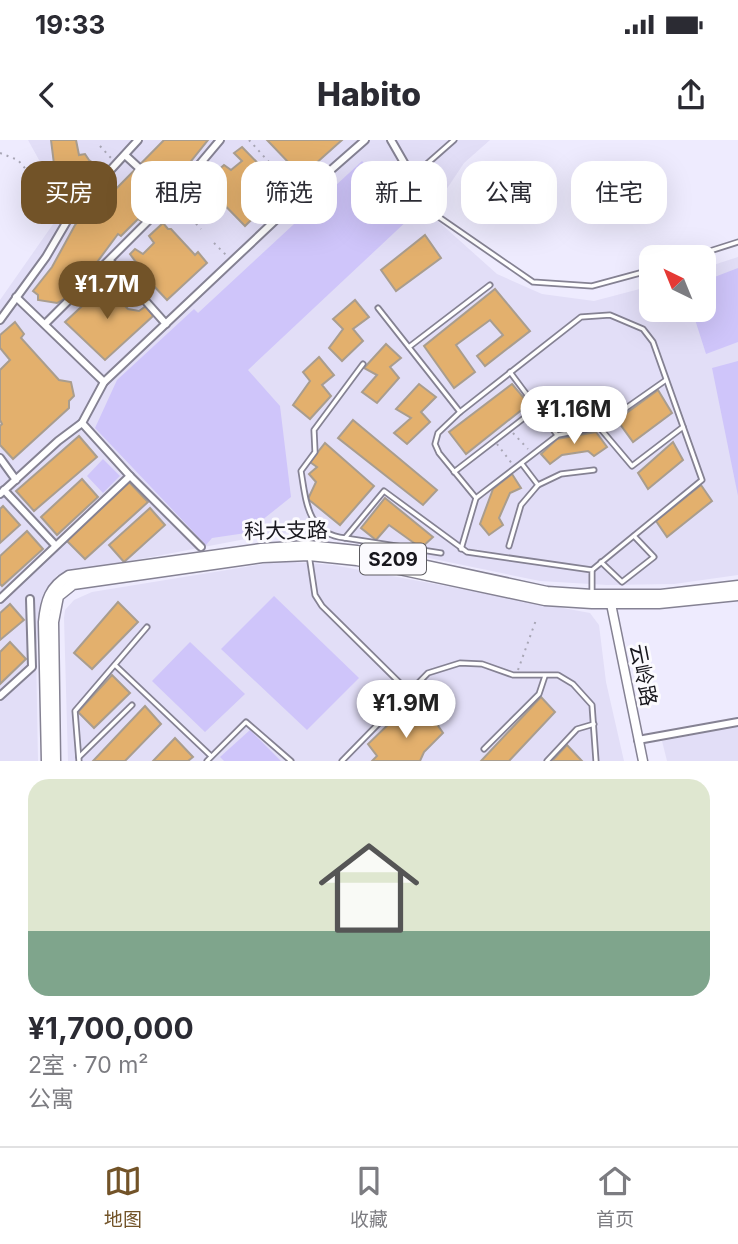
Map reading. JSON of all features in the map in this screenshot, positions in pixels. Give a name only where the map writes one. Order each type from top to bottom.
[{"type":"main road","name":"科大支路","points":[[47,761],[44,622],[46,604],[61,580],[69,576],[261,549],[308,551],[545,600],[610,599],[738,586]]},
{"type":"main road","name":"科大支路","points":[[55,761],[53,622],[58,596],[66,587],[111,577],[308,551]]},
{"type":"main road","name":"科大支路","points":[[610,599],[659,603],[738,595]]},
{"type":"street","points":[[117,163],[138,140]]},
{"type":"street","points":[[201,161],[220,140]]},
{"type":"street","points":[[337,165],[365,140]]},
{"type":"street","points":[[391,140],[403,161]]},
{"type":"street","points":[[125,155],[132,161]]},
{"type":"street","points":[[0,320],[67,224]]},
{"type":"street","points":[[45,324],[110,261],[143,224]]},
{"type":"street","points":[[55,545],[2,492],[82,423],[104,382],[271,224]]},
{"type":"street","points":[[110,261],[166,324]]},
{"type":"street","points":[[16,297],[104,382]]},
{"type":"street","points":[[82,423],[201,547]]},
{"type":"street","points":[[0,458],[16,480]]},
{"type":"street","points":[[0,599],[130,476]]},
{"type":"street","points":[[0,696],[32,667],[30,599]]},
{"type":"street","name":"云岭路","points":[[610,599],[643,761]]},
{"type":"street","points":[[638,740],[738,722]]},
{"type":"lane","points":[[430,161],[454,140]]},
{"type":"lane","points":[[447,223],[533,282],[593,286],[639,273]]},
{"type":"lane","points":[[716,249],[738,242]]},
{"type":"lane","points":[[409,347],[490,285]]},
{"type":"lane","points":[[378,308],[460,412]]},
{"type":"lane","points":[[345,538],[384,491],[467,552],[592,569],[702,480],[653,342],[643,329],[610,315],[581,317],[460,412],[438,433],[435,444],[439,453],[476,498]]},
{"type":"lane","points":[[363,364],[314,429],[315,452],[301,471],[310,516],[328,534],[441,553]]},
{"type":"lane","points":[[510,372],[558,435]]},
{"type":"lane","points":[[461,549],[476,498],[558,435],[600,427],[666,380]]},
{"type":"lane","points":[[454,472],[537,408]]},
{"type":"lane","points":[[600,427],[632,466],[683,427]]},
{"type":"lane","points":[[522,464],[538,485]]},
{"type":"lane","points":[[509,546],[521,505],[538,485],[561,474],[594,470]]},
{"type":"lane","points":[[601,562],[622,582],[654,557],[634,536]]},
{"type":"lane","points":[[308,551],[315,594],[322,606],[410,692]]},
{"type":"lane","points":[[592,569],[592,599]]},
{"type":"lane","points":[[79,759],[75,711],[147,627]]},
{"type":"lane","points":[[342,761],[428,673],[460,663],[482,664],[516,675],[558,675],[573,684],[592,705],[596,761]]},
{"type":"lane","points":[[115,665],[209,760],[246,722],[290,761]]},
{"type":"lane","points":[[484,749],[539,694],[545,676]]},
{"type":"lane","points":[[79,759],[132,705]]},
{"type":"lane","points":[[547,761],[577,729],[594,724]]},
{"type":"path","points":[[249,140],[268,161]]},
{"type":"path","points":[[100,146],[115,161]]},
{"type":"path","points":[[0,153],[21,162]]},
{"type":"path","points":[[196,224],[201,229]]},
{"type":"path","points":[[215,243],[232,261]]},
{"type":"path","points":[[509,429],[533,455]]},
{"type":"path","points":[[495,440],[516,469]]},
{"type":"path","points":[[516,675],[536,620]]},
{"type":"shaded area","points":[[28,140],[490,140],[466,161],[461,161],[461,168],[447,188],[447,161],[351,161],[351,224],[441,224],[497,274],[542,294],[594,301],[639,289],[639,322],[716,322],[716,264],[738,257],[738,575],[674,584],[607,585],[540,581],[303,532],[267,535],[57,575],[44,594],[36,648],[38,761],[0,761],[0,300],[53,224],[117,224],[117,161],[40,161]]},
{"type":"shaded area","points":[[351,171],[351,224],[404,224],[248,370],[280,406],[291,497],[246,533],[212,538],[206,545],[95,428],[117,380],[194,309],[198,313],[294,224],[337,224],[337,184]]},
{"type":"shaded area","points":[[738,268],[738,342],[706,354],[696,322],[716,322],[716,276]]},
{"type":"shaded area","points":[[738,361],[738,496],[712,368]]},
{"type":"shaded area","points":[[103,459],[120,476],[103,493],[87,476]]},
{"type":"shaded area","points":[[282,561],[333,565],[590,613],[599,625],[606,682],[624,761],[68,761],[64,618],[65,610],[74,600],[92,592]]},
{"type":"shaded area","points":[[274,596],[359,678],[307,730],[221,649]]},
{"type":"shaded area","points":[[190,642],[245,694],[205,732],[152,681]]},
{"type":"shaded area","points":[[738,726],[738,761],[667,761],[662,741]]},
{"type":"shaded area","points":[[250,730],[281,761],[224,761],[220,757]]},
{"type":"building","points":[[51,140],[76,140],[79,155],[85,154],[90,161],[54,161]]},
{"type":"building","points":[[164,140],[208,140],[191,161],[143,161]]},
{"type":"building","points":[[267,140],[342,140],[319,161],[287,161]]},
{"type":"building","points":[[242,147],[256,161],[242,161],[234,153]]},
{"type":"building","points":[[241,162],[241,222],[227,208],[227,167],[231,170]]},
{"type":"building","points":[[131,174],[133,224],[121,236],[118,234],[80,285],[73,281],[67,293],[69,296],[57,303],[38,300],[38,295],[33,291],[52,267],[76,224],[117,224],[117,188]]},
{"type":"building","points":[[164,224],[195,255],[198,252],[207,263],[167,300],[130,254],[135,249],[143,254],[154,243],[149,236]]},
{"type":"building","points":[[425,235],[441,258],[396,291],[381,270]]},
{"type":"building","points":[[110,280],[119,290],[114,294],[128,309],[139,311],[146,306],[153,316],[105,360],[65,322]]},
{"type":"building","points":[[495,289],[530,331],[485,366],[477,356],[503,335],[490,320],[456,345],[475,372],[454,388],[424,346]]},
{"type":"building","points":[[355,300],[369,317],[353,329],[363,341],[342,361],[329,348],[343,329],[333,319]]},
{"type":"building","points":[[15,322],[24,334],[21,338],[59,380],[71,382],[74,396],[69,401],[69,408],[13,459],[0,445],[0,370],[10,360],[0,348],[0,335]]},
{"type":"building","points":[[386,344],[401,358],[390,367],[399,378],[377,403],[362,392],[377,375],[364,368]]},
{"type":"building","points":[[319,357],[334,375],[322,385],[331,396],[310,419],[293,405],[310,381],[303,372]]},
{"type":"building","points":[[419,384],[436,397],[421,412],[430,422],[407,444],[394,433],[411,418],[396,409]]},
{"type":"building","points":[[512,384],[529,404],[466,454],[449,432]]},
{"type":"building","points":[[658,390],[672,413],[633,442],[617,420]]},
{"type":"building","points":[[353,420],[437,490],[423,505],[338,438]]},
{"type":"building","points":[[596,432],[607,447],[594,456],[588,451],[562,455],[550,464],[541,454],[557,439]]},
{"type":"building","points":[[79,436],[97,457],[34,511],[16,491]]},
{"type":"building","points":[[673,442],[683,460],[648,489],[638,473]]},
{"type":"building","points":[[325,443],[374,486],[340,525],[308,499],[316,482],[309,474],[317,467],[310,462]]},
{"type":"building","points":[[512,474],[521,488],[510,493],[499,518],[503,525],[489,535],[480,524],[493,489]]},
{"type":"building","points":[[82,479],[98,497],[57,535],[41,517]]},
{"type":"building","points":[[129,482],[148,502],[85,559],[66,540]]},
{"type":"building","points":[[701,485],[712,501],[667,537],[656,521]]},
{"type":"building","points":[[385,498],[433,537],[421,548],[389,525],[376,540],[361,528]]},
{"type":"building","points":[[3,506],[20,525],[0,543],[0,509]]},
{"type":"building","points":[[150,508],[165,525],[124,562],[109,545]]},
{"type":"building","points":[[27,531],[43,549],[2,586],[0,556]]},
{"type":"building","points":[[118,602],[138,622],[92,669],[74,653]]},
{"type":"building","points":[[10,604],[24,620],[0,640],[0,613]]},
{"type":"building","points":[[10,642],[26,659],[0,684],[0,652]]},
{"type":"building","points":[[112,675],[130,693],[94,728],[78,712]]},
{"type":"building","points":[[541,697],[555,712],[509,761],[481,761]]},
{"type":"building","points":[[145,706],[161,724],[125,761],[93,761]]},
{"type":"building","points":[[425,707],[443,733],[424,752],[420,761],[372,761],[377,756],[368,744],[394,719],[405,730]]},
{"type":"building","points":[[175,738],[193,757],[188,761],[153,761]]},
{"type":"building","points":[[567,745],[582,761],[552,761]]}]
